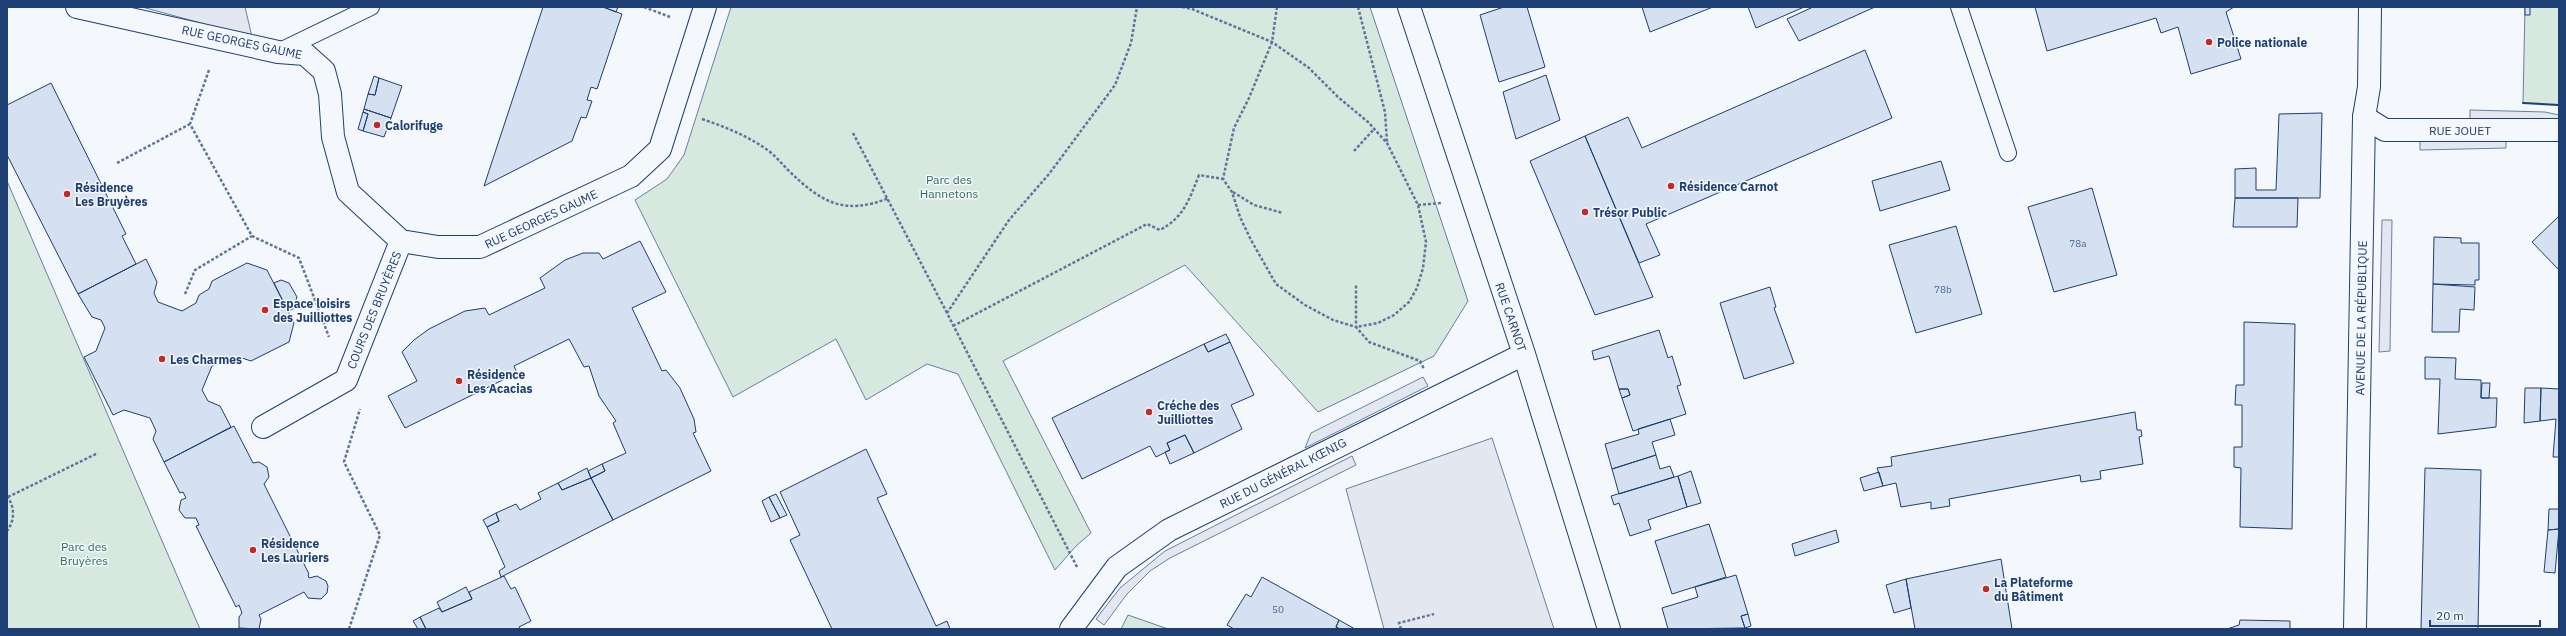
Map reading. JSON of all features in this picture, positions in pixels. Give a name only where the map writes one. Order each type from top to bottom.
[{"type":"street","name":"RUE GEORGES GAUME","points":[[77,7],[278,52],[305,54],[324,71],[330,94],[333,137],[348,192],[401,241],[438,247],[480,247],[632,176],[660,149],[705,7]]},
{"type":"street","name":"RUE CARNOT","points":[[1409,7],[1524,354],[1609,629]]},
{"type":"street","name":"AVENUE DE LA RÉPUBLIQUE","points":[[2355,629],[2364,117],[2369,87],[2370,7]]},
{"type":"street","name":"RUE JOUET","points":[[2364,117],[2385,130],[2559,130]]},
{"type":"street","name":"COURS DES BRUYÈRES","points":[[263,427],[346,380],[401,241]]},
{"type":"street","name":"RUE DU GÉNÉRAL KŒNIG","points":[[1070,629],[1117,567],[1169,530],[1524,354]]},
{"type":"lane","points":[[278,52],[371,7]]},
{"type":"lane","points":[[1959,7],[2008,153]]},
{"type":"path","points":[[644,7],[672,18]]},
{"type":"path","points":[[947,313],[1009,220],[1059,162],[1115,85],[1131,43],[1137,7]]},
{"type":"path","points":[[953,326],[1147,224],[1160,230],[1175,222],[1188,202],[1199,175],[1223,179],[1232,192],[1240,217],[1276,284],[1305,305],[1333,320],[1356,327],[1378,323],[1394,315],[1409,302],[1417,288],[1423,268],[1426,242],[1418,205],[1387,143],[1375,128],[1338,97],[1309,68],[1272,42],[1192,9],[1182,7]]},
{"type":"path","points":[[1223,179],[1234,128],[1249,98],[1272,42],[1277,7]]},
{"type":"path","points":[[1358,7],[1385,112],[1387,143]]},
{"type":"path","points":[[117,163],[190,124],[209,70]]},
{"type":"path","points":[[695,120],[700,118],[738,131],[767,149],[817,196],[849,207],[870,206],[889,198]]},
{"type":"path","points":[[190,124],[252,236],[299,258],[331,344]]},
{"type":"path","points":[[1354,151],[1375,128]]},
{"type":"path","points":[[853,133],[889,198],[1077,567]]},
{"type":"path","points":[[1232,192],[1254,205],[1284,213]]},
{"type":"path","points":[[1418,205],[1441,203]]},
{"type":"path","points":[[185,294],[195,270],[252,236]]},
{"type":"path","points":[[1356,284],[1356,327],[1369,342],[1420,361],[1424,369]]},
{"type":"path","points":[[349,629],[380,535],[344,462],[361,404]]},
{"type":"path","points":[[7,531],[13,517],[13,506],[8,497],[98,453]]},
{"type":"path","points":[[1401,629],[1399,623],[1434,614]]},
{"type":"green space","name":"Parc des Hannetons","points":[[731,7],[1370,7],[1468,301],[1434,356],[1318,412],[1185,265],[1003,361],[1091,533],[1076,546],[1055,570],[958,374],[927,364],[866,400],[836,339],[733,397],[635,200],[667,179],[684,155]]},
{"type":"green space","points":[[2525,7],[2559,7],[2559,105],[2523,103]]},
{"type":"green space","name":"Parc des Bruyères","points":[[7,181],[200,629],[7,629]]},
{"type":"green space","points":[[1128,615],[1168,629],[1121,629]]},
{"type":"shaded area","points":[[142,7],[245,7],[252,37]]},
{"type":"shaded area","points":[[2470,110],[2545,112],[2559,115],[2559,125],[2470,120]]},
{"type":"shaded area","points":[[2420,137],[2506,139],[2506,148],[2420,150]]},
{"type":"shaded area","points":[[2382,220],[2392,220],[2390,351],[2379,352]]},
{"type":"shaded area","points":[[1423,377],[1428,386],[1305,448],[1311,433]]},
{"type":"shaded area","points":[[1492,438],[1554,629],[1384,629],[1346,489]]},
{"type":"shaded area","points":[[1352,456],[1356,465],[1170,558],[1150,571],[1127,594],[1104,625],[1096,619],[1120,588],[1165,551]]},
{"type":"building","points":[[543,7],[603,7],[622,14],[597,89],[591,87],[587,100],[592,101],[586,118],[581,117],[572,141],[484,186]]},
{"type":"building","points":[[603,7],[618,7],[616,12]]},
{"type":"building","points":[[1504,7],[1527,7],[1545,67],[1499,82],[1480,15]]},
{"type":"building","points":[[1642,7],[1713,7],[1650,32]]},
{"type":"building","points":[[1748,7],[1804,7],[1756,28]]},
{"type":"building","points":[[1813,7],[1875,7],[1799,41],[1787,19]]},
{"type":"building","name":"Police nationale","points":[[2035,7],[2234,7],[2226,12],[2241,59],[2191,74],[2178,27],[2161,33],[2156,18],[2047,51]]},
{"type":"building","points":[[2525,7],[2530,7],[2530,15],[2525,15]]},
{"type":"building","name":"Résidence Carnot","points":[[1865,50],[1892,118],[1646,224],[1660,255],[1639,263],[1585,136],[1628,117],[1642,148]]},
{"type":"building","points":[[1546,75],[1560,120],[1516,139],[1503,92]]},
{"type":"building","points":[[374,76],[379,78],[375,95],[368,94]]},
{"type":"building","points":[[379,78],[402,86],[391,118],[364,109],[368,94],[375,95]]},
{"type":"building","name":"Résidence Les Bruyères","points":[[51,83],[126,234],[122,236],[136,264],[78,294],[7,155],[7,105]]},
{"type":"building","name":"Calorifuge","points":[[364,109],[391,118],[384,137],[363,131],[368,114],[363,112]]},
{"type":"building","points":[[363,112],[368,114],[363,131],[358,129]]},
{"type":"building","points":[[2322,113],[2320,198],[2235,198],[2235,169],[2256,168],[2256,190],[2276,190],[2279,114]]},
{"type":"building","name":"Trésor Public","points":[[1585,136],[1653,297],[1595,315],[1530,161]]},
{"type":"building","points":[[1941,161],[1950,190],[1880,211],[1872,181]]},
{"type":"building","points":[[2092,188],[2117,275],[2054,292],[2028,207]]},
{"type":"building","points":[[2235,198],[2298,198],[2297,227],[2233,227]]},
{"type":"building","points":[[2559,216],[2559,270],[2532,242]]},
{"type":"building","points":[[1956,226],[1982,314],[1916,333],[1889,245]]},
{"type":"building","points":[[2434,237],[2461,238],[2461,243],[2479,243],[2479,280],[2475,280],[2475,285],[2433,284]]},
{"type":"building","name":"Résidence Les Acacias","points":[[640,241],[666,292],[632,308],[662,371],[666,370],[680,388],[694,419],[696,432],[693,433],[711,471],[613,520],[591,478],[605,471],[602,464],[626,453],[613,423],[616,421],[599,396],[589,366],[584,367],[569,339],[514,366],[517,373],[405,428],[388,396],[417,381],[402,352],[414,340],[429,329],[465,311],[485,308],[489,315],[545,288],[540,278],[565,260],[583,253],[599,253],[603,259]]},
{"type":"building","name":"Les Charmes","points":[[146,259],[157,282],[154,293],[158,302],[182,311],[196,303],[199,295],[209,289],[212,281],[247,263],[267,270],[294,323],[289,342],[251,361],[242,358],[232,363],[222,361],[212,366],[202,390],[208,401],[220,406],[231,427],[164,462],[153,439],[156,431],[150,418],[124,410],[113,415],[84,357],[96,351],[105,328],[101,320],[92,317],[78,294]]},
{"type":"building","points":[[281,280],[289,283],[297,297],[293,309],[288,311],[274,283]]},
{"type":"building","points":[[2433,284],[2475,287],[2474,310],[2460,309],[2459,332],[2432,332]]},
{"type":"building","points":[[1770,287],[1776,307],[1774,308],[1794,363],[1744,379],[1720,303]]},
{"type":"building","points":[[2244,322],[2295,324],[2292,529],[2240,527],[2241,468],[2234,467],[2234,447],[2242,447],[2242,405],[2235,405],[2236,385],[2244,385]]},
{"type":"building","points":[[1659,330],[1668,358],[1672,356],[1681,385],[1677,386],[1686,414],[1633,431],[1622,398],[1630,395],[1628,389],[1619,389],[1609,356],[1594,360],[1592,351]]},
{"type":"building","points":[[1226,334],[1230,342],[1208,352],[1204,344]]},
{"type":"building","name":"Créche des Juilliottes","points":[[1230,342],[1254,395],[1231,405],[1242,429],[1194,453],[1185,435],[1167,443],[1170,450],[1156,457],[1150,446],[1082,479],[1052,418],[1204,344],[1208,352]]},
{"type":"building","points":[[2425,357],[2456,358],[2455,379],[2481,380],[2481,398],[2497,398],[2496,427],[2438,434],[2440,379],[2425,379]]},
{"type":"building","points":[[2482,383],[2490,383],[2489,398],[2481,398]]},
{"type":"building","points":[[2525,388],[2541,388],[2540,421],[2524,423]]},
{"type":"building","points":[[2541,388],[2559,389],[2559,457],[2553,457],[2556,419],[2540,421]]},
{"type":"building","points":[[1619,389],[1628,389],[1630,395],[1622,398]]},
{"type":"building","points":[[2135,412],[2137,430],[2141,430],[2142,436],[2139,437],[2143,464],[2100,471],[2101,479],[2081,482],[2080,475],[1949,499],[1950,506],[1931,509],[1931,502],[1901,507],[1896,483],[1883,486],[1877,468],[1892,466],[1891,457]]},
{"type":"building","points":[[1670,419],[1675,435],[1652,442],[1656,455],[1612,469],[1605,444],[1639,434],[1638,429]]},
{"type":"building","name":"Résidence Les Lauriers","points":[[234,426],[253,463],[259,462],[267,467],[269,477],[264,484],[309,574],[309,578],[317,576],[326,581],[328,586],[327,593],[321,599],[308,598],[304,592],[259,615],[261,619],[259,629],[239,628],[239,617],[242,613],[239,605],[236,607],[196,526],[199,525],[196,518],[185,518],[179,510],[181,500],[186,498],[183,492],[180,493],[164,462]]},
{"type":"building","points":[[1185,435],[1194,453],[1170,464],[1165,452],[1170,450],[1167,443]]},
{"type":"building","points":[[866,449],[887,494],[877,498],[936,626],[947,621],[950,629],[832,629],[790,540],[800,535],[780,492]]},
{"type":"building","points":[[1656,455],[1660,469],[1670,466],[1674,477],[1619,494],[1612,469]]},
{"type":"building","points":[[602,464],[605,471],[591,478],[588,471]]},
{"type":"building","points":[[587,468],[591,478],[562,490],[558,483]]},
{"type":"building","points":[[2425,468],[2481,470],[2478,629],[2421,629]]},
{"type":"building","points":[[1691,471],[1701,503],[1687,507],[1678,476]]},
{"type":"building","points":[[1879,472],[1883,486],[1864,491],[1860,478]]},
{"type":"building","points":[[1678,476],[1687,507],[1648,520],[1651,529],[1630,536],[1619,503],[1614,505],[1611,496]]},
{"type":"building","points":[[591,478],[613,520],[501,577],[499,571],[505,567],[487,527],[499,521],[496,513],[516,504],[520,510],[541,499],[538,493],[558,483],[562,490]]},
{"type":"building","points":[[776,494],[787,515],[780,518],[769,497]]},
{"type":"building","points":[[769,497],[780,518],[771,522],[762,501]]},
{"type":"building","points":[[2549,509],[2559,509],[2559,529],[2548,530]]},
{"type":"building","points":[[496,513],[499,521],[487,527],[483,520]]},
{"type":"building","points":[[1709,524],[1726,577],[1672,594],[1655,541]]},
{"type":"building","points":[[2559,529],[2555,573],[2544,572],[2548,530]]},
{"type":"building","points":[[1836,530],[1839,542],[1795,556],[1792,544]]},
{"type":"building","points":[[2001,559],[2012,629],[1915,629],[1906,579]]},
{"type":"building","points":[[1736,575],[1748,614],[1741,616],[1745,628],[1668,629],[1662,608],[1698,597],[1695,587]]},
{"type":"building","points":[[504,576],[511,589],[515,587],[531,621],[519,627],[520,629],[426,629],[420,617],[439,608],[442,612],[472,599],[469,592]]},
{"type":"building","points":[[1262,577],[1339,620],[1336,627],[1340,629],[1234,629],[1227,625],[1246,594],[1251,597]]},
{"type":"building","points":[[1906,579],[1911,608],[1894,613],[1886,585]]},
{"type":"building","points":[[466,587],[472,599],[442,612],[437,602]]},
{"type":"building","points":[[1748,614],[1751,626],[1745,628],[1741,616]]},
{"type":"building","points":[[420,617],[426,629],[418,629],[413,621]]},
{"type":"building","points":[[1339,620],[1355,629],[1340,629],[1336,627]]},
{"type":"building","points":[[2240,620],[2290,621],[2290,629],[2227,629],[2239,625]]},
{"type":"wall","points":[[2523,103],[2559,105]]},
{"type":"place","name":"Police nationale","points":[[2209,42]]},
{"type":"place","name":"Calorifuge","points":[[377,125]]},
{"type":"place","name":"Résidence Carnot","points":[[1671,186]]},
{"type":"place","name":"Résidence Les Bruyères","points":[[67,194]]},
{"type":"place","name":"Trésor Public","points":[[1585,212]]},
{"type":"place","name":"Espace loisirs des Juilliottes","points":[[265,310]]},
{"type":"place","name":"Les Charmes","points":[[162,359]]},
{"type":"place","name":"Résidence Les Acacias","points":[[459,381]]},
{"type":"place","name":"Créche des Juilliottes","points":[[1149,412]]},
{"type":"place","name":"Résidence Les Lauriers","points":[[253,550]]},
{"type":"place","name":"La Plateforme du Bâtiment","points":[[1986,589]]}]
